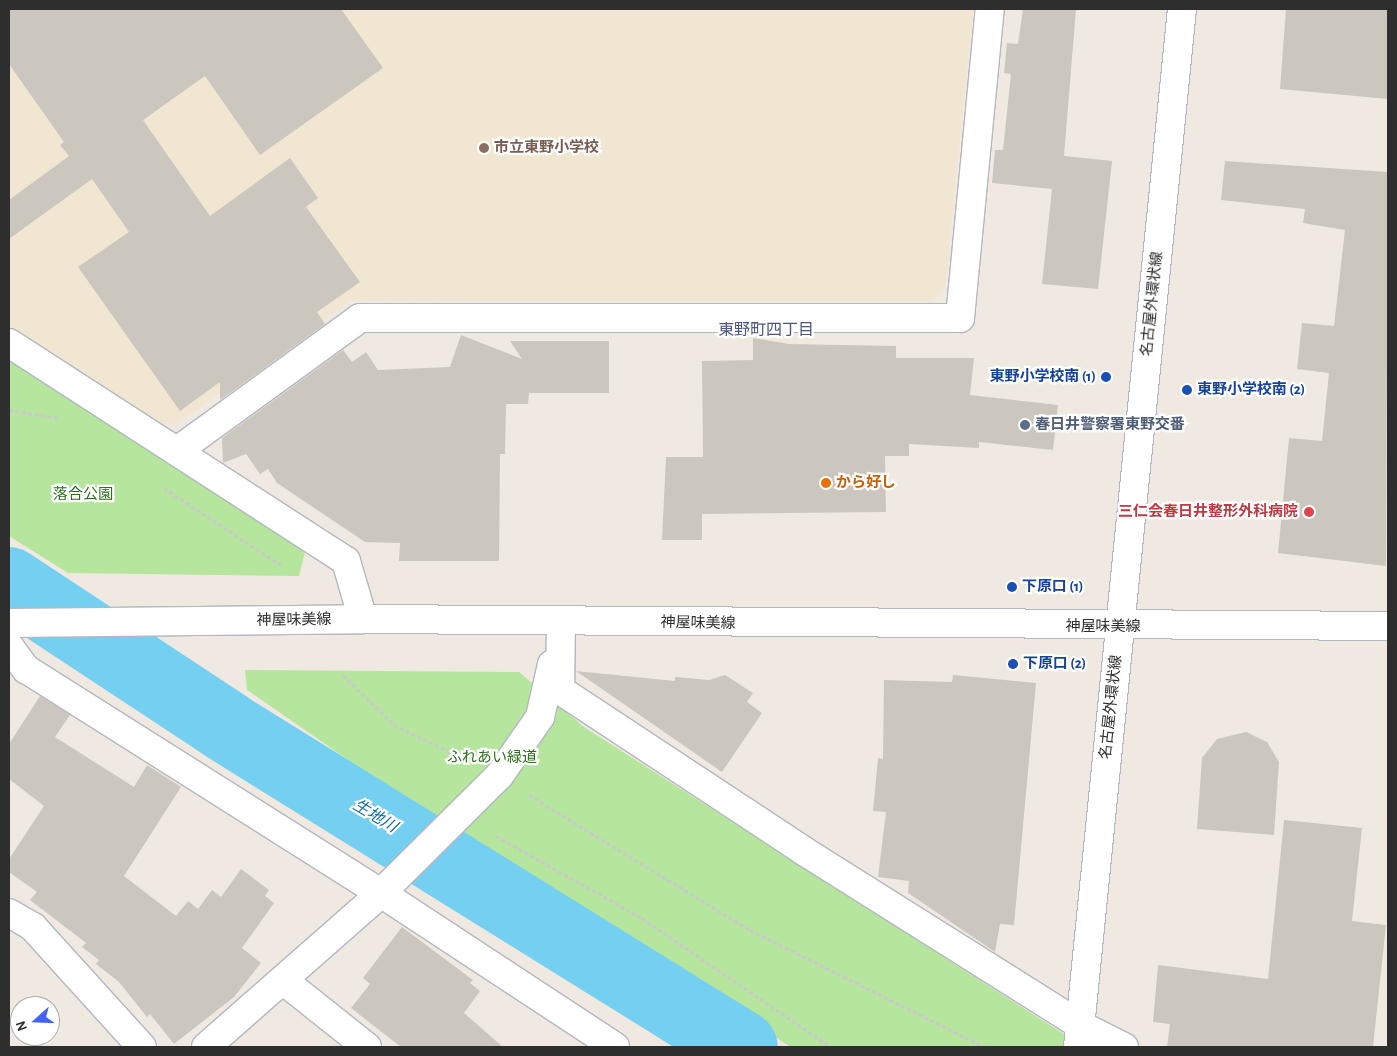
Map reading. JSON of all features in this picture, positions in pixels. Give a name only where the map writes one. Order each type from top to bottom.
[{"type":"street","points":[[177,451],[360,318],[960,318],[990,9]]},
{"type":"street","name":"名古屋外環状線","points":[[1079,1036],[1182,9]]},
{"type":"street","points":[[9,343],[346,561],[363,619]]},
{"type":"street","name":"神屋味美線","points":[[9,623],[363,619],[1119,627],[1388,626]]},
{"type":"street","points":[[206,1047],[284,981],[381,893],[499,776],[540,717],[561,622]]},
{"type":"street","points":[[561,622],[560,690],[1079,1036],[1124,1047]]},
{"type":"street","points":[[9,646],[26,669],[381,893],[615,1047]]},
{"type":"street","points":[[9,914],[32,927],[142,1047]]},
{"type":"street","points":[[284,981],[367,1047]]},
{"type":"path","points":[[9,410],[67,424]]},
{"type":"path","points":[[157,484],[280,566]]},
{"type":"path","points":[[343,675],[394,725],[499,776],[750,930],[985,1047]]},
{"type":"path","points":[[496,836],[642,918],[831,1047]]},
{"type":"shaded area","name":"市立東野小学校","points":[[9,9],[973,9],[945,287],[931,301],[352,300],[176,424],[157,424],[9,328]]},
{"type":"green space","name":"落合公園","points":[[9,358],[305,552],[299,576],[68,573],[9,536]]},
{"type":"green space","name":"ふれあい緑道","points":[[245,670],[519,672],[584,727],[1084,1047],[791,1047],[526,883],[247,690]]},
{"type":"building","points":[[9,9],[341,9],[383,68],[260,155],[205,76],[143,120],[210,216],[290,158],[318,198],[306,207],[360,282],[317,312],[325,324],[220,400],[220,382],[180,411],[78,267],[129,232],[92,179],[9,239],[9,200],[69,156],[60,145],[64,142],[9,64]]},
{"type":"building","points":[[1023,9],[1076,9],[1064,156],[1112,161],[1098,289],[1042,284],[1052,189],[992,183],[995,150],[1003,150],[1011,74],[1004,73],[1007,43],[1018,44]]},
{"type":"building","points":[[1286,9],[1388,9],[1388,99],[1280,89]]},
{"type":"building","points":[[1225,161],[1388,172],[1386,566],[1278,553],[1289,438],[1322,441],[1329,373],[1297,369],[1302,323],[1334,326],[1345,230],[1303,223],[1305,209],[1221,200]]},
{"type":"building","points":[[461,335],[522,359],[510,341],[609,341],[609,393],[529,393],[528,404],[506,404],[505,454],[500,454],[499,561],[399,561],[400,543],[365,542],[277,483],[268,469],[260,474],[246,454],[223,463],[222,438],[343,350],[352,362],[366,352],[378,370],[450,367]]},
{"type":"building","points":[[753,338],[789,344],[896,346],[896,358],[974,358],[970,395],[1058,405],[1053,450],[979,442],[979,448],[909,444],[909,456],[885,456],[886,512],[702,514],[702,540],[662,540],[666,457],[703,457],[702,361],[753,360]]},
{"type":"building","points":[[576,671],[675,681],[675,677],[709,680],[725,675],[753,693],[747,702],[762,713],[722,772]]},
{"type":"building","points":[[953,675],[1036,683],[1014,925],[1000,924],[995,952],[908,893],[909,881],[878,877],[886,812],[873,811],[878,758],[883,759],[884,680],[952,682]]},
{"type":"building","points":[[40,696],[70,715],[55,737],[134,787],[147,765],[181,787],[124,876],[176,916],[188,901],[198,909],[212,890],[221,897],[241,869],[269,890],[265,896],[274,903],[242,948],[261,963],[234,997],[174,1044],[150,1014],[147,1017],[119,982],[96,964],[99,960],[82,947],[86,943],[30,900],[37,892],[9,872],[9,859],[44,806],[9,779],[9,744]]},
{"type":"building","points":[[1246,732],[1267,742],[1279,762],[1274,835],[1197,829],[1202,758],[1217,739]]},
{"type":"building","points":[[1284,820],[1362,828],[1352,921],[1386,925],[1373,1047],[1167,1047],[1170,1024],[1153,1022],[1158,965],[1268,979]]},
{"type":"building","points":[[402,927],[473,980],[470,983],[480,991],[464,1013],[503,1047],[401,1047],[351,1008],[370,984],[363,978]]},
{"type":"waterway","name":"生地川","points":[[9,583],[227,727],[742,1047]]},
{"type":"place","name":"市立東野小学校","points":[[484,148]]},
{"type":"place","name":"東野小学校南 (1)","points":[[1106,377]]},
{"type":"place","name":"東野小学校南 (2)","points":[[1187,390]]},
{"type":"place","name":"春日井警察署東野交番","points":[[1025,425]]},
{"type":"place","name":"から好し","points":[[826,483]]},
{"type":"place","name":"三仁会春日井整形外科病院","points":[[1309,512]]},
{"type":"place","name":"下原口 (1)","points":[[1012,587]]},
{"type":"place","name":"下原口 (2)","points":[[1013,664]]},
{"type":"district","name":"東野町四丁目","points":[[766,330]]}]
